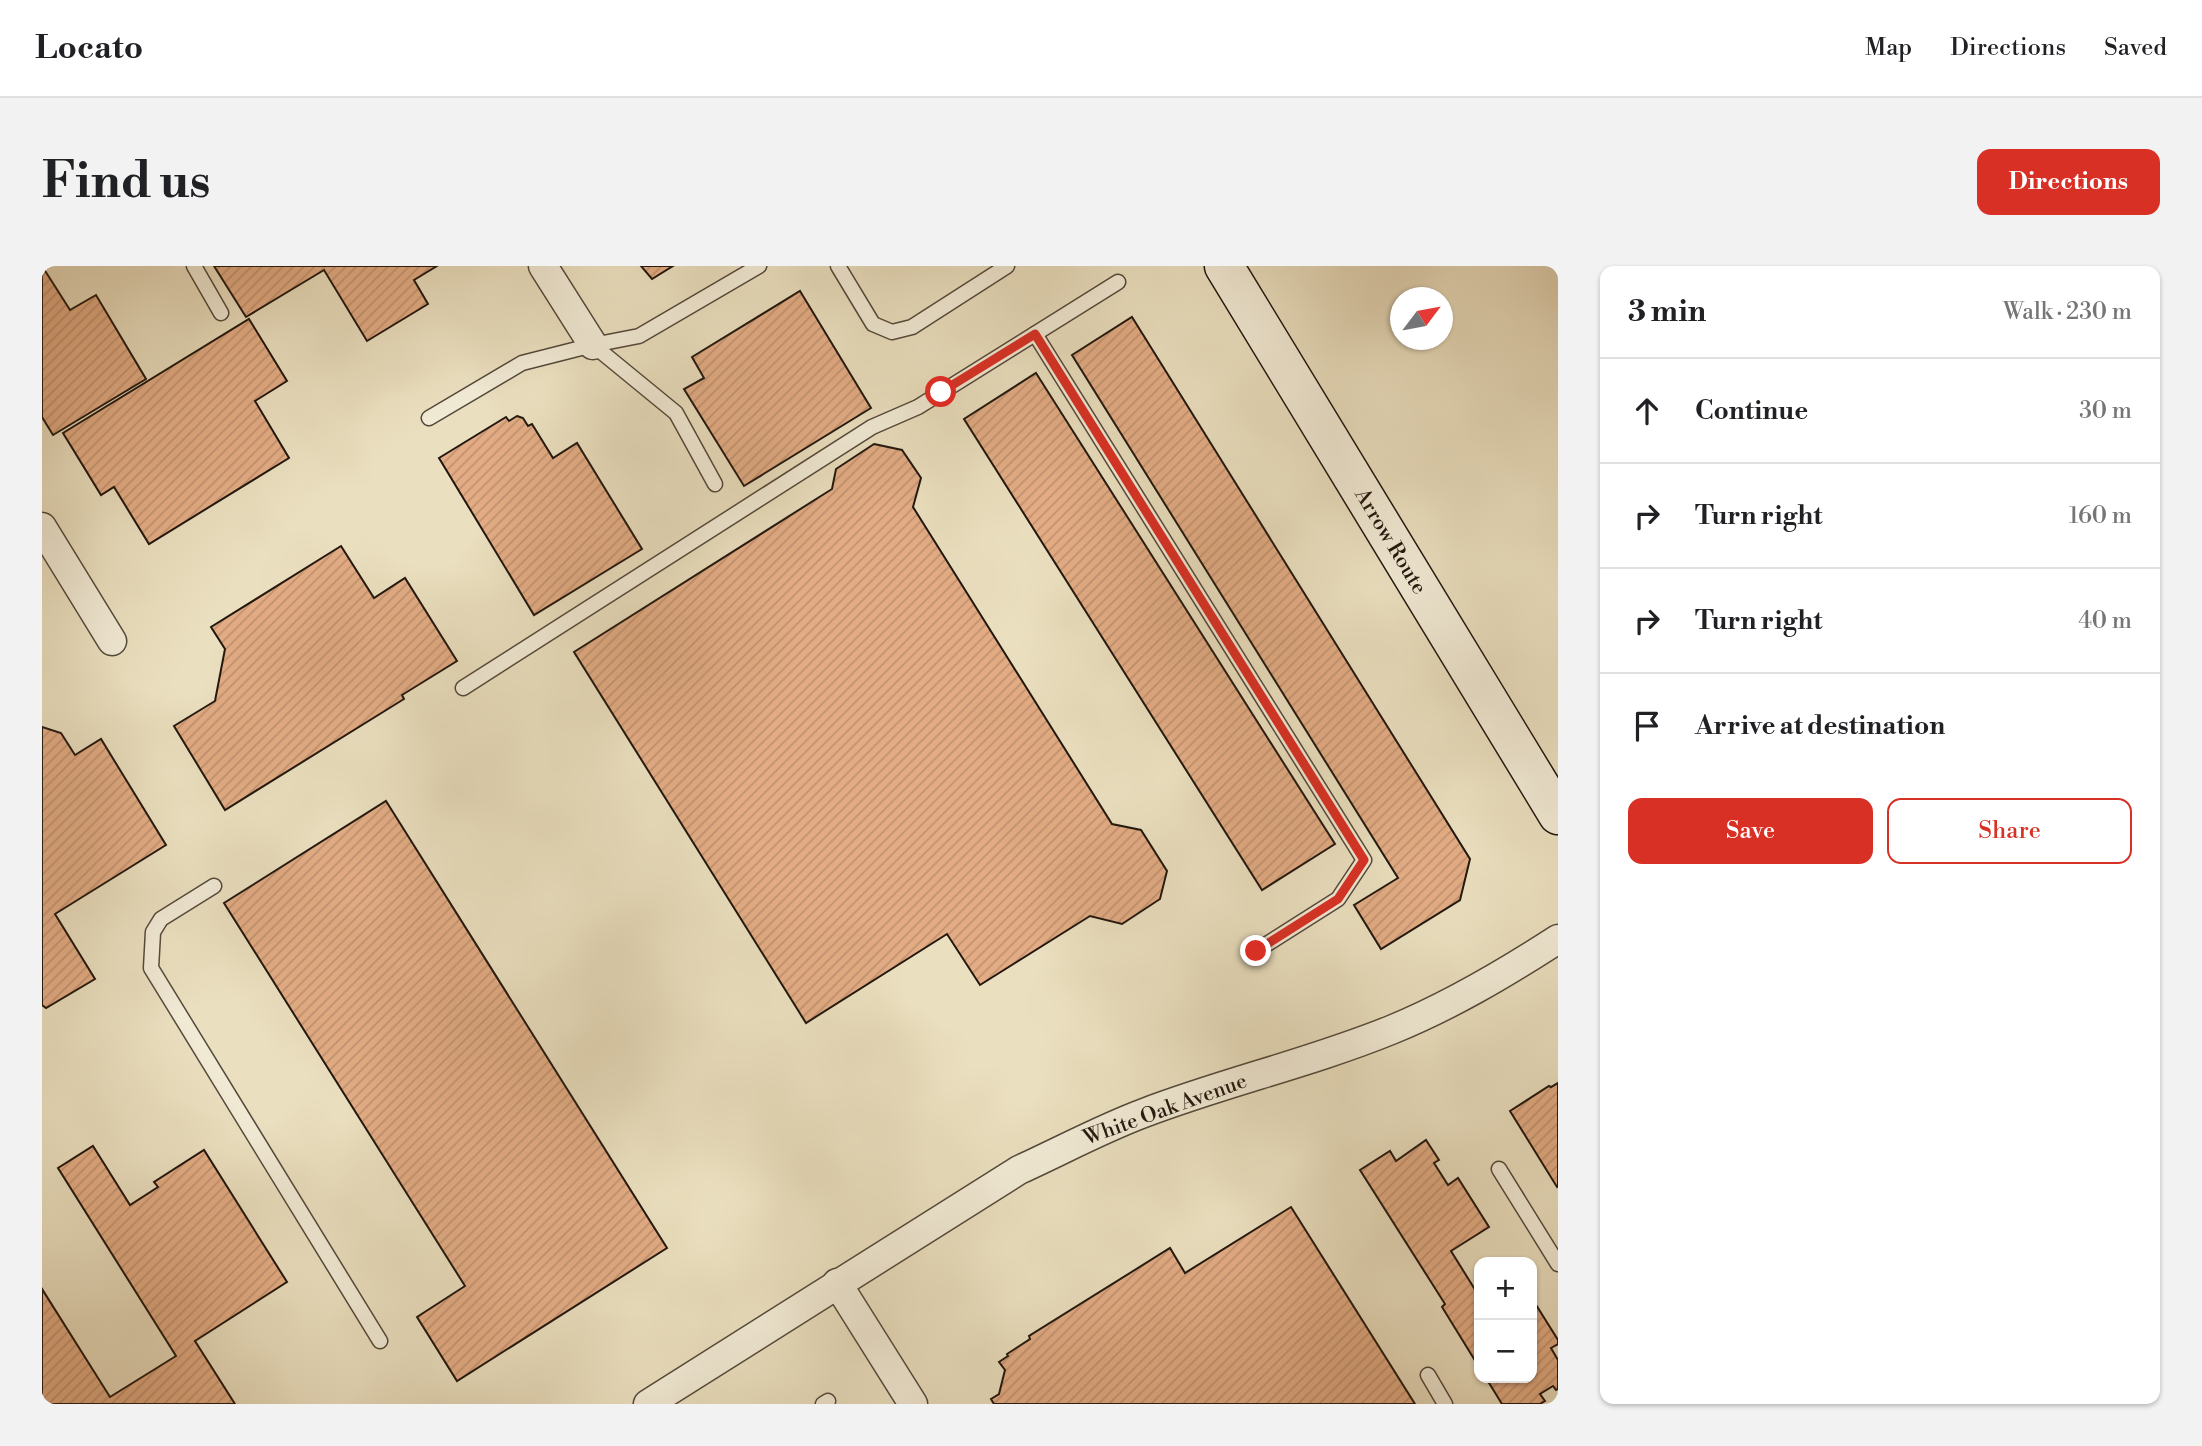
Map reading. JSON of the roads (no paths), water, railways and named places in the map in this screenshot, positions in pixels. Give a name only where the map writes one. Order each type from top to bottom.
[{"type":"main road","name":"Arrow Route","points":[[1224,266],[1558,815]]},
{"type":"street","points":[[543,266],[593,345]]},
{"type":"street","points":[[42,527],[112,641]]},
{"type":"street","name":"White Oak Avenue","points":[[648,1404],[1019,1170],[1082,1138],[1146,1112],[1317,1057],[1391,1030],[1463,997],[1558,939]]},
{"type":"street","points":[[837,1283],[913,1404]]},
{"type":"lane","points":[[194,266],[221,313]]},
{"type":"lane","points":[[429,418],[522,363],[593,345],[639,337],[759,266]]},
{"type":"lane","points":[[838,266],[873,324],[892,332],[912,327],[1007,266]]},
{"type":"lane","points":[[463,688],[872,427],[918,407],[1118,282]]},
{"type":"lane","points":[[1035,334],[1364,860],[1338,899],[1256,951]]},
{"type":"lane","points":[[593,345],[676,413],[715,484]]},
{"type":"lane","points":[[214,887],[161,919],[153,932],[151,968],[380,1341]]},
{"type":"lane","points":[[1499,1169],[1558,1264]]},
{"type":"lane","points":[[1428,1375],[1445,1404]]}]
